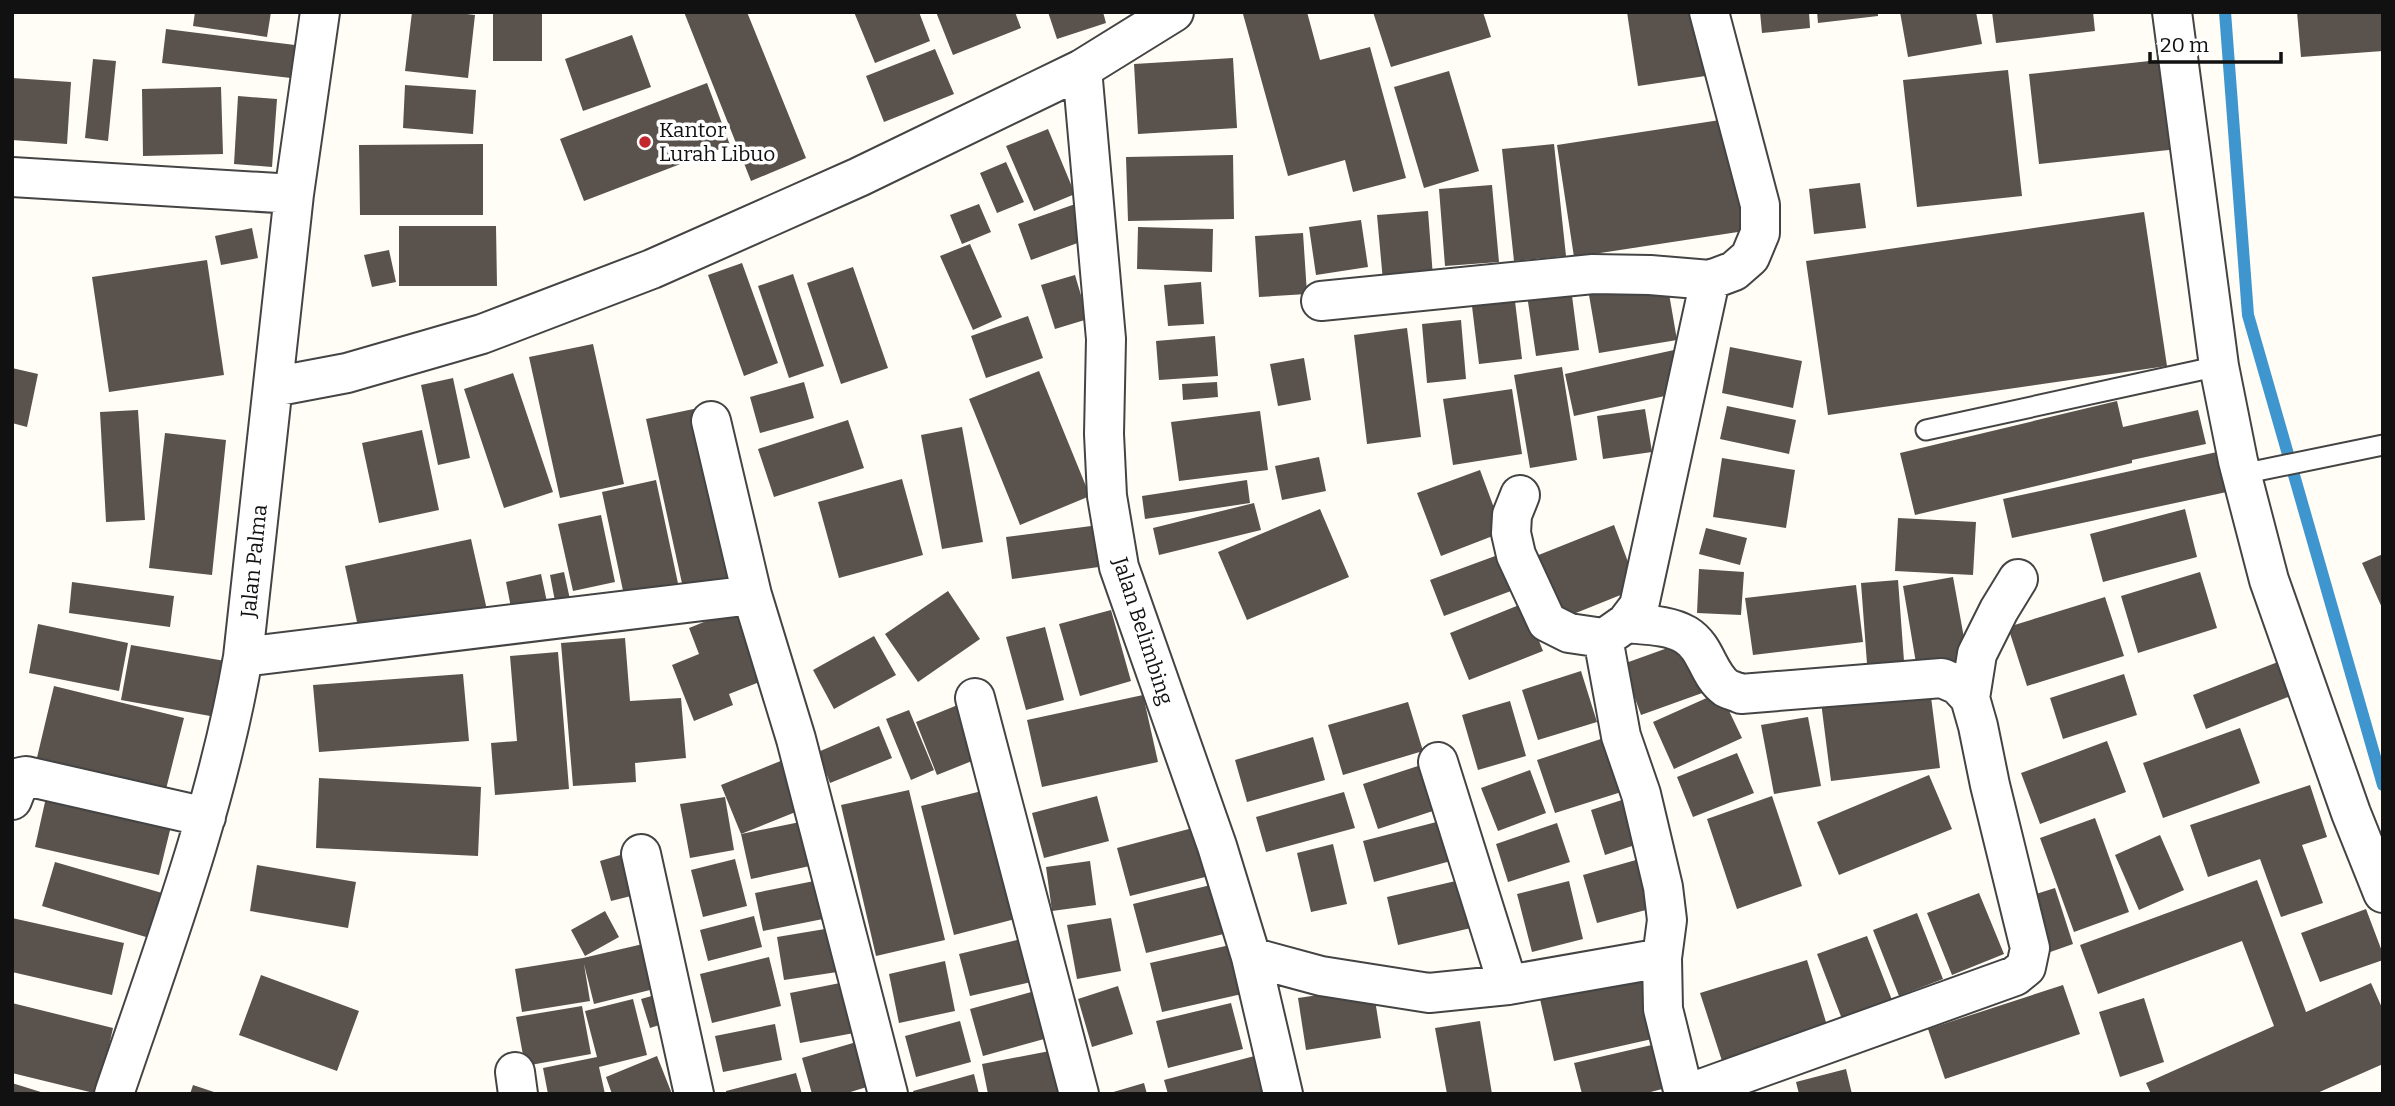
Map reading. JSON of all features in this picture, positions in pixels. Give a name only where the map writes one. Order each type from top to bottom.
[{"type":"street","name":"Jalan Palma","points":[[114,1094],[206,817],[235,704],[243,657],[295,194],[320,12]]},
{"type":"street","points":[[273,387],[348,373],[482,334],[652,269],[859,177],[1082,69],[1174,12]]},
{"type":"street","points":[[1321,302],[1593,275],[1650,275],[1710,280],[1734,271],[1750,257],[1760,233],[1760,205],[1709,12]]},
{"type":"street","points":[[2172,12],[2219,366],[2242,474],[2269,580],[2346,800],[2383,893]]},
{"type":"street","name":"Jalan Belimbing","points":[[1082,69],[1106,339],[1104,433],[1107,496],[1119,567],[1217,846],[1251,957],[1283,1094]]},
{"type":"street","points":[[12,177],[295,194]]},
{"type":"street","points":[[1710,280],[1639,606],[1615,631],[1621,736],[1641,794],[1663,887],[1667,920],[1662,958],[1663,1009],[1685,1094],[2015,976],[2026,967],[2030,948],[1970,698],[1977,654],[2018,579]]},
{"type":"street","points":[[711,421],[752,595],[796,740],[888,1094]]},
{"type":"street","points":[[1520,495],[1512,515],[1511,533],[1516,555],[1547,622],[1569,634],[1663,627],[1685,634],[1703,651],[1716,677],[1726,688],[1741,694],[1942,678],[1958,685],[1970,698]]},
{"type":"street","points":[[243,657],[752,595]]},
{"type":"street","points":[[975,698],[1079,1094]]},
{"type":"street","points":[[1438,762],[1508,985]]},
{"type":"street","points":[[12,800],[21,777],[26,776],[206,817]]},
{"type":"street","points":[[641,854],[694,1094]]},
{"type":"street","points":[[1251,957],[1321,976],[1429,993],[1508,985],[1662,958]]},
{"type":"lane","points":[[1926,430],[2219,366]]},
{"type":"lane","points":[[2242,474],[2383,445]]},
{"type":"building","points":[[195,12],[271,12],[267,37],[193,26]]},
{"type":"building","points":[[412,12],[475,15],[468,78],[405,71]]},
{"type":"building","points":[[493,12],[542,12],[542,61],[493,61]]},
{"type":"building","points":[[684,12],[747,12],[806,158],[751,181]]},
{"type":"building","points":[[854,12],[919,12],[930,41],[875,63]]},
{"type":"building","points":[[936,12],[1015,12],[1021,28],[953,55]]},
{"type":"building","points":[[1048,12],[1103,12],[1106,23],[1057,39]]},
{"type":"building","points":[[1307,12],[1320,60],[1370,47],[1406,178],[1353,192],[1345,160],[1288,176],[1243,14]]},
{"type":"building","points":[[1373,12],[1483,12],[1491,37],[1391,67]]},
{"type":"building","points":[[1627,12],[1702,12],[1712,75],[1638,86]]},
{"type":"building","points":[[1760,12],[1809,12],[1810,28],[1762,33]]},
{"type":"building","points":[[1817,12],[1878,12],[1878,16],[1818,23]]},
{"type":"building","points":[[1900,12],[1976,12],[1982,44],[1908,57]]},
{"type":"building","points":[[1992,12],[2093,12],[2095,31],[1996,43]]},
{"type":"building","points":[[2297,12],[2383,12],[2383,51],[2301,57]]},
{"type":"building","points":[[166,29],[295,45],[291,78],[162,63]]},
{"type":"building","points":[[632,35],[651,87],[583,111],[565,59]]},
{"type":"building","points":[[935,49],[954,94],[884,122],[866,76]]},
{"type":"building","points":[[1233,58],[1237,128],[1138,134],[1134,64]]},
{"type":"building","points":[[93,59],[116,61],[108,141],[85,138]]},
{"type":"building","points":[[2168,59],[2178,149],[2039,164],[2029,74]]},
{"type":"building","points":[[2008,70],[2022,196],[1917,207],[1903,80]]},
{"type":"building","points":[[1449,71],[1479,171],[1424,188],[1394,87]]},
{"type":"building","points":[[12,78],[71,82],[67,144],[12,140]]},
{"type":"building","name":"Kantor Lurah Libuo","points":[[707,83],[730,145],[584,201],[560,139]]},
{"type":"building","points":[[405,85],[476,90],[473,134],[403,128]]},
{"type":"building","points":[[221,87],[223,154],[143,156],[142,89]]},
{"type":"building","points":[[238,96],[277,99],[272,167],[234,164]]},
{"type":"building","points":[[1733,118],[1751,230],[1574,257],[1557,145]]},
{"type":"building","points":[[1048,129],[1075,194],[1034,211],[1006,146]]},
{"type":"building","points":[[483,144],[483,215],[360,215],[359,145]]},
{"type":"building","points":[[1554,144],[1566,256],[1514,261],[1502,149]]},
{"type":"building","points":[[1233,155],[1234,219],[1128,221],[1126,157]]},
{"type":"building","points":[[1006,162],[1024,202],[997,213],[980,173]]},
{"type":"building","points":[[1860,183],[1866,228],[1814,234],[1809,189]]},
{"type":"building","points":[[1492,185],[1499,262],[1445,266],[1439,189]]},
{"type":"building","points":[[1081,202],[1094,237],[1031,260],[1018,224]]},
{"type":"building","points":[[979,204],[991,232],[962,244],[950,215]]},
{"type":"building","points":[[1428,211],[1433,277],[1383,281],[1377,215]]},
{"type":"building","points":[[2144,212],[2167,366],[1828,415],[1806,261]]},
{"type":"building","points":[[1361,220],[1368,267],[1316,275],[1309,227]]},
{"type":"building","points":[[399,226],[496,226],[497,286],[399,286]]},
{"type":"building","points":[[1138,227],[1213,229],[1212,272],[1137,269]]},
{"type":"building","points":[[252,228],[258,258],[221,265],[215,236]]},
{"type":"building","points":[[1303,233],[1307,294],[1259,297],[1255,236]]},
{"type":"building","points":[[970,244],[1002,317],[973,330],[940,256]]},
{"type":"building","points":[[389,250],[396,282],[372,287],[364,255]]},
{"type":"building","points":[[207,260],[224,375],[109,392],[92,277]]},
{"type":"building","points":[[742,263],[778,363],[744,376],[708,275]]},
{"type":"building","points":[[853,267],[888,368],[841,384],[807,283]]},
{"type":"building","points":[[793,274],[824,366],[789,378],[758,286]]},
{"type":"building","points":[[1075,275],[1088,319],[1055,329],[1041,285]]},
{"type":"building","points":[[1201,282],[1204,324],[1168,326],[1164,285]]},
{"type":"building","points":[[1667,282],[1677,340],[1599,353],[1589,295]]},
{"type":"building","points":[[1571,288],[1579,350],[1536,356],[1527,295]]},
{"type":"building","points":[[1514,293],[1522,359],[1479,364],[1471,298]]},
{"type":"building","points":[[1028,316],[1043,358],[986,378],[971,336]]},
{"type":"building","points":[[1461,320],[1466,379],[1427,383],[1422,324]]},
{"type":"building","points":[[1407,328],[1421,437],[1367,444],[1354,335]]},
{"type":"building","points":[[1215,336],[1218,376],[1159,380],[1156,341]]},
{"type":"building","points":[[593,344],[624,484],[560,498],[529,357]]},
{"type":"building","points":[[1730,347],[1802,361],[1793,408],[1722,393]]},
{"type":"building","points":[[1674,350],[1683,392],[1574,416],[1565,374]]},
{"type":"building","points":[[1304,358],[1311,400],[1278,406],[1270,364]]},
{"type":"building","points":[[1562,367],[1577,460],[1530,468],[1514,375]]},
{"type":"building","points":[[12,368],[38,374],[27,427],[12,423]]},
{"type":"building","points":[[1039,371],[1090,496],[1020,525],[969,399]]},
{"type":"building","points":[[513,373],[553,492],[504,508],[464,389]]},
{"type":"building","points":[[453,378],[470,458],[438,465],[421,385]]},
{"type":"building","points":[[804,382],[814,418],[760,433],[750,397]]},
{"type":"building","points":[[1217,382],[1218,397],[1183,400],[1182,384]]},
{"type":"building","points":[[1512,389],[1522,454],[1453,465],[1443,399]]},
{"type":"building","points":[[2117,401],[2123,427],[2198,410],[2206,444],[1915,515],[1900,453]]},
{"type":"building","points":[[1727,406],[1796,420],[1789,454],[1720,439]]},
{"type":"building","points":[[703,407],[740,576],[683,588],[646,419]]},
{"type":"building","points":[[1645,409],[1652,452],[1603,459],[1597,416]]},
{"type":"building","points":[[138,410],[145,520],[106,522],[100,412]]},
{"type":"building","points":[[1260,411],[1268,470],[1179,481],[1171,422]]},
{"type":"building","points":[[848,420],[864,468],[774,497],[758,449]]},
{"type":"building","points":[[962,427],[983,542],[942,549],[921,435]]},
{"type":"building","points":[[422,430],[439,510],[379,523],[362,443]]},
{"type":"building","points":[[165,433],[226,440],[212,575],[149,568]]},
{"type":"building","points":[[2226,450],[2236,490],[2012,538],[2003,499]]},
{"type":"building","points":[[1319,457],[1326,491],[1282,500],[1275,466]]},
{"type":"building","points":[[1722,458],[1795,470],[1786,528],[1713,517]]},
{"type":"building","points":[[1480,470],[1503,532],[1441,556],[1417,493]]},
{"type":"building","points":[[902,479],[923,555],[839,578],[818,502]]},
{"type":"building","points":[[656,480],[679,588],[625,600],[602,492]]},
{"type":"building","points":[[1247,480],[1250,503],[1145,519],[1142,496]]},
{"type":"building","points":[[1254,503],[1261,530],[1159,555],[1153,528]]},
{"type":"building","points":[[1320,509],[1349,577],[1247,620],[1218,552]]},
{"type":"building","points":[[2185,509],[2197,557],[2103,582],[2090,534]]},
{"type":"building","points":[[601,515],[615,582],[573,591],[558,524]]},
{"type":"building","points":[[1898,518],[1976,522],[1973,575],[1895,571]]},
{"type":"building","points":[[1099,525],[1106,566],[1012,579],[1006,537]]},
{"type":"building","points":[[1614,525],[1638,588],[1556,621],[1531,558]]},
{"type":"building","points":[[1706,528],[1747,538],[1740,565],[1699,554]]},
{"type":"building","points":[[471,539],[487,610],[360,636],[345,566]]},
{"type":"building","points":[[1506,552],[1519,588],[1444,616],[1430,580]]},
{"type":"building","points":[[2383,554],[2383,610],[2362,563]]},
{"type":"building","points":[[1699,569],[1744,572],[1741,615],[1697,613]]},
{"type":"building","points":[[564,572],[573,613],[558,617],[550,575]]},
{"type":"building","points":[[2200,572],[2217,628],[2138,653],[2121,596]]},
{"type":"building","points":[[541,574],[550,616],[514,623],[506,582]]},
{"type":"building","points":[[1953,577],[1968,660],[1917,669],[1903,586]]},
{"type":"building","points":[[1898,580],[1904,661],[1867,664],[1861,583]]},
{"type":"building","points":[[72,582],[174,596],[170,627],[69,613]]},
{"type":"building","points":[[1856,585],[1863,642],[1753,655],[1745,598]]},
{"type":"building","points":[[948,591],[980,639],[918,682],[885,634]]},
{"type":"building","points":[[2105,597],[2124,656],[2027,686],[2008,627]]},
{"type":"building","points":[[1524,603],[1543,651],[1469,680],[1450,633]]},
{"type":"building","points":[[746,605],[775,676],[729,694],[733,705],[694,721],[672,665],[699,654],[689,628]]},
{"type":"building","points":[[1111,610],[1131,681],[1080,696],[1059,624]]},
{"type":"building","points":[[38,624],[128,643],[119,691],[29,673]]},
{"type":"building","points":[[1045,627],[1064,700],[1026,710],[1006,637]]},
{"type":"building","points":[[874,636],[896,675],[834,709],[813,670]]},
{"type":"building","points":[[625,638],[630,701],[681,698],[686,758],[635,763],[636,782],[573,786],[561,643]]},
{"type":"building","points":[[1687,641],[1705,692],[1641,715],[1623,664]]},
{"type":"building","points":[[131,645],[237,663],[227,719],[121,700]]},
{"type":"building","points":[[558,652],[569,789],[495,795],[491,743],[517,741],[510,656]]},
{"type":"building","points":[[2283,660],[2296,694],[2206,729],[2193,695]]},
{"type":"building","points":[[1581,671],[1597,722],[1538,740],[1522,690]]},
{"type":"building","points":[[463,674],[469,741],[319,752],[313,685]]},
{"type":"building","points":[[2124,674],[2137,715],[2063,739],[2050,698]]},
{"type":"building","points":[[54,686],[184,718],[164,797],[35,766]]},
{"type":"building","points":[[1930,689],[1940,768],[1831,781],[1821,702]]},
{"type":"building","points":[[1720,692],[1742,738],[1674,769],[1653,722]]},
{"type":"building","points":[[1143,695],[1158,762],[1042,787],[1027,720]]},
{"type":"building","points":[[1510,701],[1526,756],[1478,770],[1462,715]]},
{"type":"building","points":[[965,702],[987,755],[937,775],[916,722]]},
{"type":"building","points":[[1408,702],[1423,751],[1343,775],[1328,725]]},
{"type":"building","points":[[909,710],[934,770],[911,780],[886,719]]},
{"type":"building","points":[[1808,717],[1821,786],[1774,794],[1761,725]]},
{"type":"building","points":[[879,726],[892,758],[830,783],[818,752]]},
{"type":"building","points":[[2240,728],[2260,783],[2163,818],[2143,763]]},
{"type":"building","points":[[1616,734],[1634,788],[1555,813],[1537,760]]},
{"type":"building","points":[[1313,737],[1325,780],[1247,802],[1235,760]]},
{"type":"building","points":[[2107,741],[2126,792],[2040,824],[2021,773]]},
{"type":"building","points":[[1737,753],[1754,793],[1693,817],[1677,777]]},
{"type":"building","points":[[793,756],[813,805],[741,834],[721,785]]},
{"type":"building","points":[[1421,765],[1436,810],[1378,829],[1363,784]]},
{"type":"building","points":[[1530,770],[1546,813],[1498,831],[1481,788]]},
{"type":"building","points":[[1929,775],[1952,829],[1839,875],[1817,822]]},
{"type":"building","points":[[319,778],[481,787],[478,856],[316,848]]},
{"type":"building","points":[[2310,785],[2327,837],[2302,845],[2323,903],[2281,917],[2260,859],[2208,877],[2190,825]]},
{"type":"building","points":[[909,790],[945,940],[876,956],[841,805]]},
{"type":"building","points":[[986,790],[1019,918],[954,935],[921,806]]},
{"type":"building","points":[[1344,792],[1355,828],[1266,852],[1256,817]]},
{"type":"building","points":[[47,793],[172,822],[159,875],[35,847]]},
{"type":"building","points":[[1097,796],[1109,841],[1044,858],[1032,813]]},
{"type":"building","points":[[1772,796],[1802,886],[1737,909],[1707,819]]},
{"type":"building","points":[[725,797],[734,850],[690,858],[680,804]]},
{"type":"building","points":[[1628,798],[1641,843],[1605,855],[1591,810]]},
{"type":"building","points":[[2095,818],[2129,912],[2074,932],[2040,838]]},
{"type":"building","points":[[1448,819],[1458,859],[1374,882],[1363,841]]},
{"type":"building","points":[[810,820],[819,864],[751,879],[741,834]]},
{"type":"building","points":[[1557,823],[1570,862],[1508,882],[1496,844]]},
{"type":"building","points":[[1204,825],[1217,874],[1130,896],[1117,848]]},
{"type":"building","points":[[2160,835],[2184,890],[2139,910],[2115,855]]},
{"type":"building","points":[[1333,844],[1347,904],[1311,912],[1297,853]]},
{"type":"building","points":[[627,853],[639,894],[611,901],[600,861]]},
{"type":"building","points":[[1643,858],[1657,907],[1597,923],[1583,875]]},
{"type":"building","points":[[735,859],[747,906],[703,917],[691,870]]},
{"type":"building","points":[[1090,861],[1096,905],[1052,911],[1046,867]]},
{"type":"building","points":[[55,862],[169,895],[156,940],[42,906]]},
{"type":"building","points":[[257,865],[356,882],[348,928],[250,911]]},
{"type":"building","points":[[824,879],[833,917],[763,931],[755,893]]},
{"type":"building","points":[[1460,880],[1471,928],[1398,945],[1387,897]]},
{"type":"building","points":[[2257,880],[2306,1012],[2371,983],[2383,1010],[2383,1064],[2315,1094],[2151,1094],[2146,1083],[2274,1026],[2242,941],[2098,994],[2080,945]]},
{"type":"building","points":[[1227,881],[1240,930],[1146,953],[1133,904]]},
{"type":"building","points":[[1569,881],[1583,939],[1532,952],[1517,894]]},
{"type":"building","points":[[2055,888],[2073,944],[2039,956],[2020,899]]},
{"type":"building","points":[[1979,893],[2004,954],[1952,975],[1927,913]]},
{"type":"building","points":[[2366,909],[2383,960],[2320,982],[2301,933]]},
{"type":"building","points":[[605,911],[619,937],[585,956],[571,930]]},
{"type":"building","points":[[1917,913],[1943,979],[1899,996],[1873,930]]},
{"type":"building","points":[[754,916],[762,947],[708,961],[700,930]]},
{"type":"building","points":[[12,918],[124,943],[112,995],[12,972]]},
{"type":"building","points":[[1111,918],[1121,971],[1077,979],[1067,925]]},
{"type":"building","points":[[837,927],[844,971],[784,980],[777,937]]},
{"type":"building","points":[[1867,936],[1892,1000],[1842,1019],[1817,954]]},
{"type":"building","points":[[1030,937],[1040,980],[970,996],[959,954]]},
{"type":"building","points":[[643,944],[654,989],[594,1004],[584,964],[590,1001],[522,1012],[515,969],[583,958]]},
{"type":"building","points":[[1230,945],[1242,994],[1162,1012],[1150,963]]},
{"type":"building","points":[[769,957],[781,1006],[712,1023],[700,974]]},
{"type":"building","points":[[1807,960],[1829,1032],[1723,1064],[1700,993]]},
{"type":"building","points":[[945,961],[955,1011],[899,1023],[889,974]]},
{"type":"building","points":[[261,975],[359,1011],[337,1071],[239,1035]]},
{"type":"building","points":[[1647,975],[1661,1037],[1554,1061],[1540,999]]},
{"type":"building","points":[[855,980],[865,1031],[800,1043],[790,993]]},
{"type":"building","points":[[2063,985],[2080,1034],[1945,1079],[1928,1029]]},
{"type":"building","points":[[1118,986],[1133,1034],[1092,1047],[1078,999]]},
{"type":"building","points":[[1373,987],[1381,1038],[1306,1050],[1298,998]]},
{"type":"building","points":[[1042,989],[1055,1036],[983,1056],[970,1009]]},
{"type":"building","points":[[666,992],[675,1020],[650,1028],[641,999]]},
{"type":"building","points":[[2144,998],[2164,1062],[2120,1077],[2099,1012]]},
{"type":"building","points":[[633,999],[647,1055],[599,1067],[605,1094],[548,1094],[543,1068],[597,1057],[585,1011]]},
{"type":"building","points":[[12,1003],[113,1028],[98,1094],[12,1073]]},
{"type":"building","points":[[1231,1003],[1243,1049],[1168,1068],[1156,1021]]},
{"type":"building","points":[[582,1006],[591,1054],[525,1066],[516,1017]]},
{"type":"building","points":[[960,1021],[971,1062],[916,1077],[905,1036]]},
{"type":"building","points":[[1480,1021],[1492,1094],[1447,1094],[1435,1028]]},
{"type":"building","points":[[775,1024],[782,1060],[723,1072],[715,1036]]},
{"type":"building","points":[[870,1038],[883,1082],[844,1094],[812,1094],[802,1058]]},
{"type":"building","points":[[1656,1044],[1666,1088],[1643,1094],[1582,1094],[1574,1063]]},
{"type":"building","points":[[1055,1050],[1064,1094],[988,1094],[982,1064]]},
{"type":"building","points":[[1262,1054],[1272,1094],[1168,1094],[1164,1080]]},
{"type":"building","points":[[657,1056],[672,1094],[612,1094],[606,1077]]},
{"type":"building","points":[[1846,1069],[1852,1094],[1799,1094],[1796,1082]]},
{"type":"building","points":[[796,1073],[802,1094],[726,1094],[726,1091]]},
{"type":"building","points":[[974,1074],[979,1094],[914,1094],[913,1091]]},
{"type":"building","points":[[12,1083],[44,1093],[12,1094]]},
{"type":"building","points":[[1144,1083],[1147,1094],[1110,1094],[1110,1093]]},
{"type":"building","points":[[193,1085],[217,1093],[217,1094],[190,1094]]},
{"type":"waterway","points":[[2225,12],[2248,315],[2383,785]]},
{"type":"place","name":"Kantor Lurah Libuo","points":[[645,142]]}]
